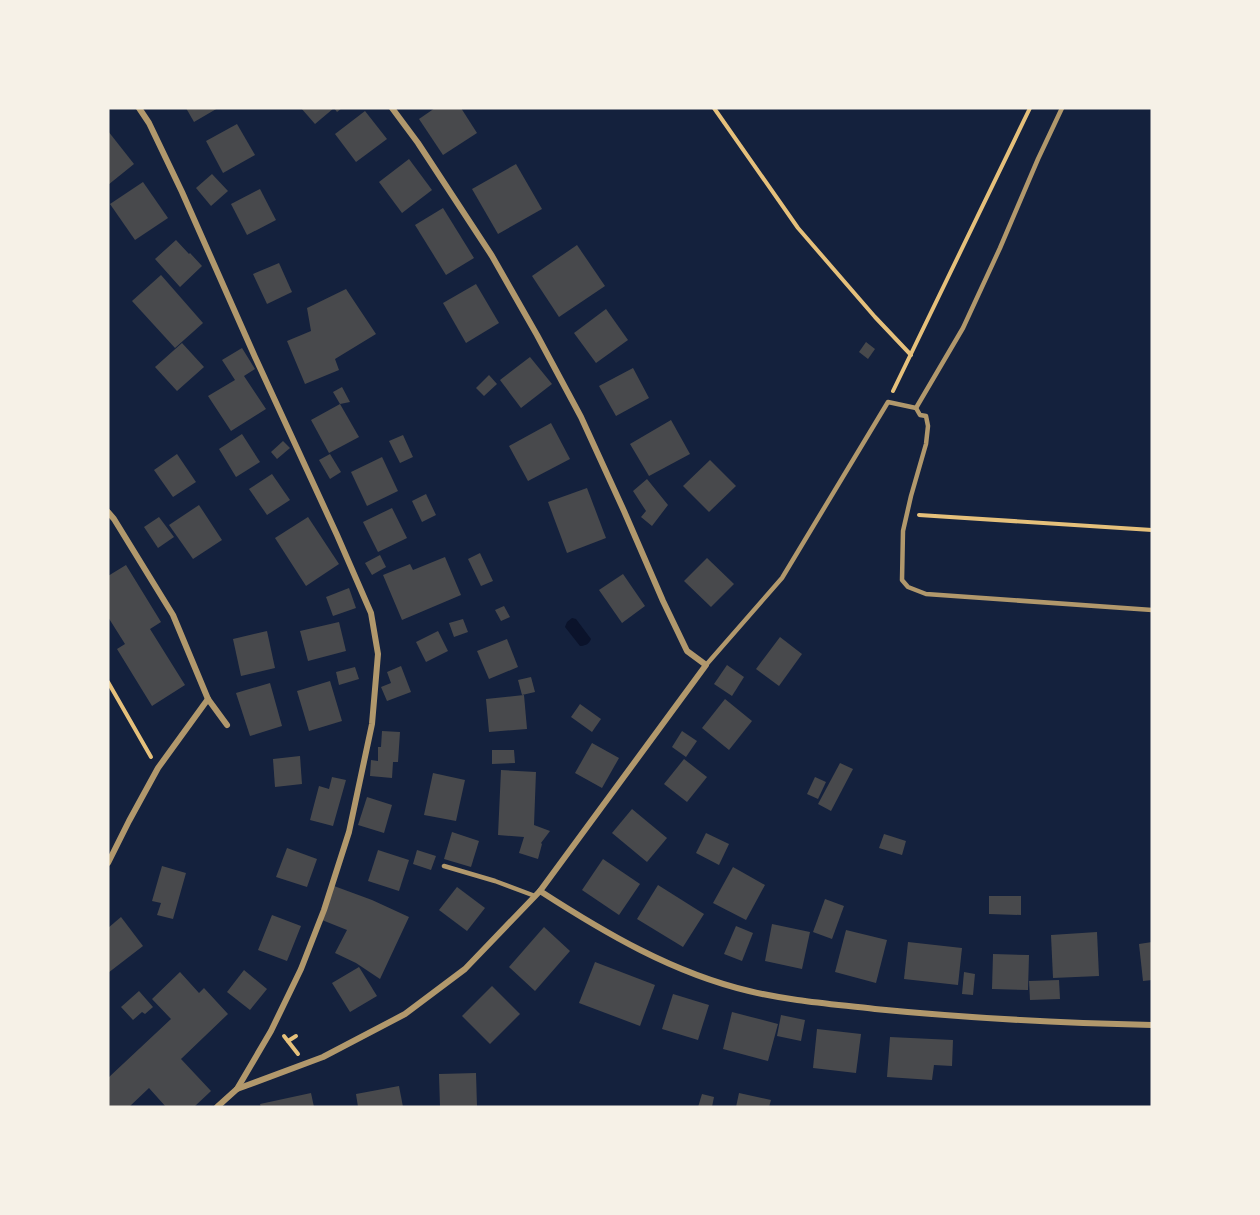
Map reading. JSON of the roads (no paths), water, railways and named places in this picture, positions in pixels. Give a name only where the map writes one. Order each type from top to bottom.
[{"type":"street","points":[[139,108],[150,123],[342,544],[371,613],[378,654],[372,724],[349,832],[324,910],[305,959],[274,1023],[237,1089],[218,1107]]},
{"type":"street","points":[[237,1089],[323,1057],[405,1014],[465,969],[538,894],[706,665],[687,651],[581,417],[532,325],[492,256],[418,143],[392,108]]},
{"type":"street","points":[[108,513],[174,615],[208,699],[227,725]]},
{"type":"street","points":[[108,863],[158,768],[208,699]]},
{"type":"street","points":[[538,894],[650,955],[701,976],[748,991],[794,1000],[916,1013],[1075,1023],[1152,1025]]},
{"type":"lane","points":[[916,408],[963,328],[1062,108]]},
{"type":"lane","points":[[706,665],[782,578],[888,402],[916,408],[921,415],[926,416],[928,426],[926,444],[903,531],[902,580],[908,587],[926,594],[1152,610]]},
{"type":"lane","points":[[444,866],[538,894]]},
{"type":"water","points":[[572,618],[576,619],[591,639],[584,646],[580,646],[565,627]]}]
